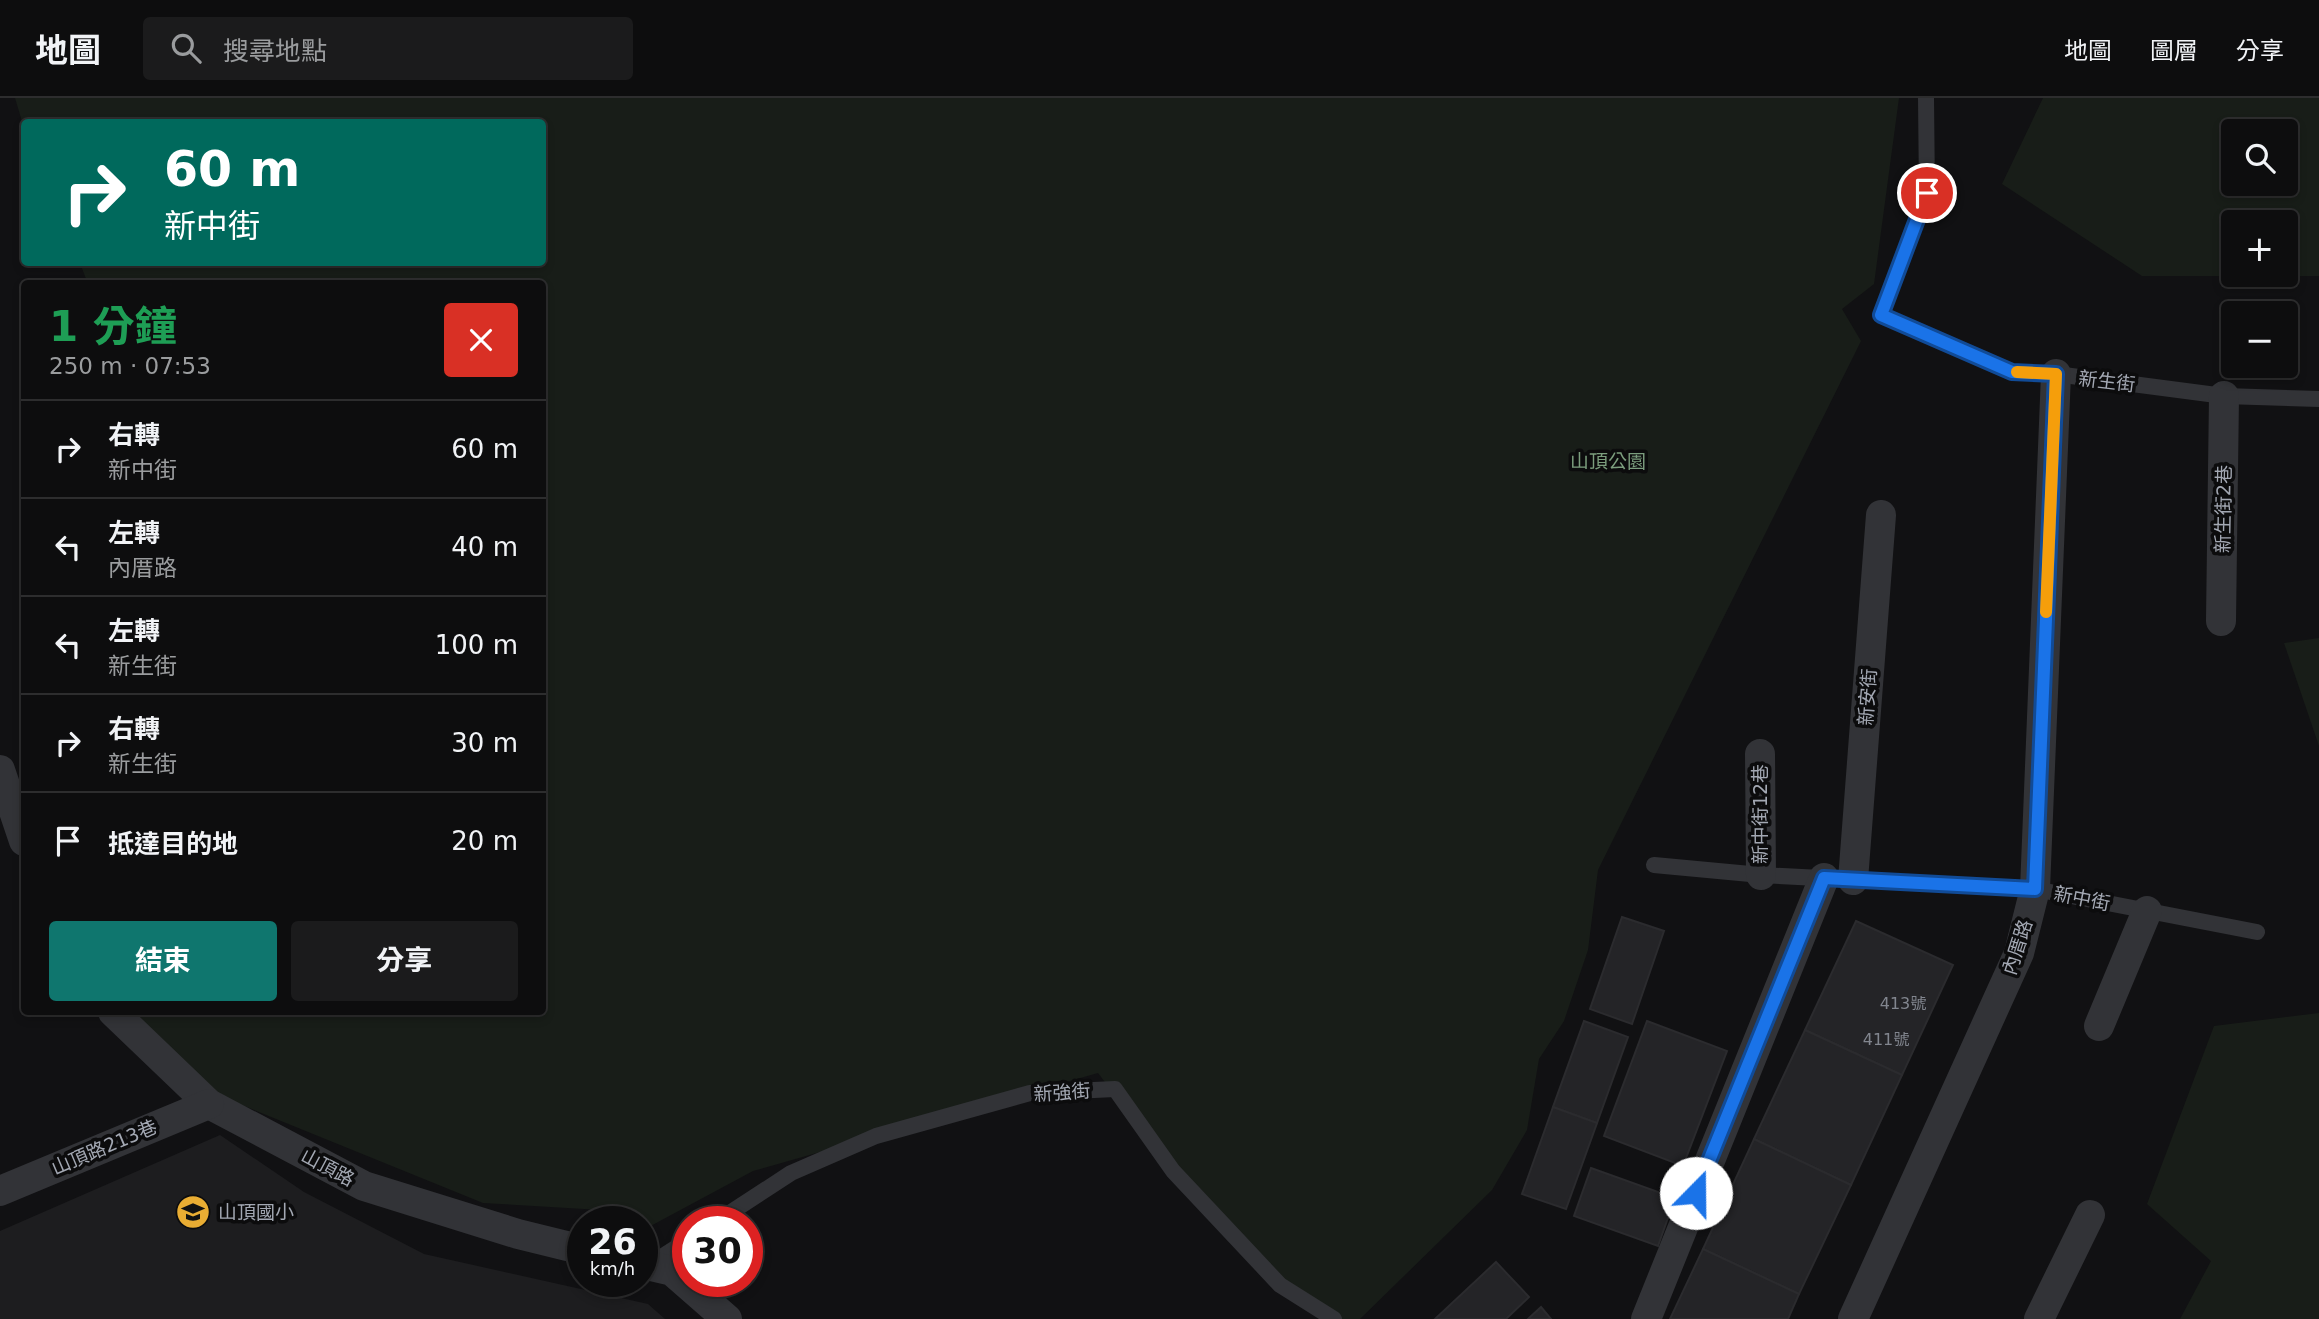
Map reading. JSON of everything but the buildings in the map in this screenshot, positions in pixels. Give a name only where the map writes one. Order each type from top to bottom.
[{"type":"street","name":"內厝路","points":[[1853,1319],[2019,953],[2035,889],[2056,374]]},
{"type":"street","name":"新生街2巷","points":[[2221,621],[2224,396]]},
{"type":"street","name":"新安街","points":[[1646,1319],[1838,879],[1881,515]]},
{"type":"street","name":"新中街12巷","points":[[1760,754],[1761,875]]},
{"type":"street","points":[[0,770],[21,832]]},
{"type":"street","points":[[2099,1026],[2147,911]]},
{"type":"street","name":"山頂路","points":[[116,1015],[209,1104],[364,1186],[518,1234],[567,1246]]},
{"type":"street","name":"山頂路213巷","points":[[0,1191],[209,1104]]},
{"type":"street","points":[[2039,1319],[2090,1215]]},
{"type":"street","points":[[658,1268],[672,1271],[727,1319]]},
{"type":"lane","name":"新生街","points":[[1926,98],[1927,193],[1881,315],[2012,372],[2056,374],[2224,396],[2319,399]]},
{"type":"lane","name":"新中街","points":[[1654,865],[1761,875],[2035,889],[2257,932]]},
{"type":"lane","name":"新強街","points":[[740,1206],[791,1173],[876,1136],[1030,1093],[1115,1089],[1173,1171],[1280,1285],[1334,1319]]},
{"type":"shaded area","name":"山頂國小","points":[[220,1135],[304,1192],[424,1254],[567,1286],[567,1297],[617,1297],[648,1304],[665,1319],[0,1319],[0,1231]]},
{"type":"green space","name":"山頂公園","points":[[15,98],[1899,98],[1874,284],[1842,309],[1861,341],[1598,870],[1588,950],[1564,1021],[1539,1059],[1527,1130],[1492,1190],[1360,1319],[1334,1319],[1280,1285],[1173,1171],[1098,1073],[753,1171],[688,1206],[672,1206],[672,1214],[658,1222],[658,1206],[567,1208],[483,1203],[222,1097],[133,1015],[546,1015],[546,280],[86,280],[81,266],[546,266],[546,119],[21,119]]},
{"type":"green space","points":[[2043,98],[2319,98],[2319,276],[2298,276],[2298,210],[2221,210],[2221,276],[2142,276],[2002,184]]},
{"type":"green space","points":[[2319,638],[2319,746],[2284,643]]},
{"type":"green space","points":[[2319,1013],[2319,1319],[2180,1319],[2211,1261],[2147,1204],[2214,1026]]},
{"type":"slow traffic","points":[[2017,372],[2056,374],[2046,612]]},
{"type":"place","name":"山頂國小","points":[[193,1212]]},
{"type":"route","points":[[1696,1193],[1824,878],[2035,889],[2056,374],[2012,372],[1881,315],[1927,193]]}]
